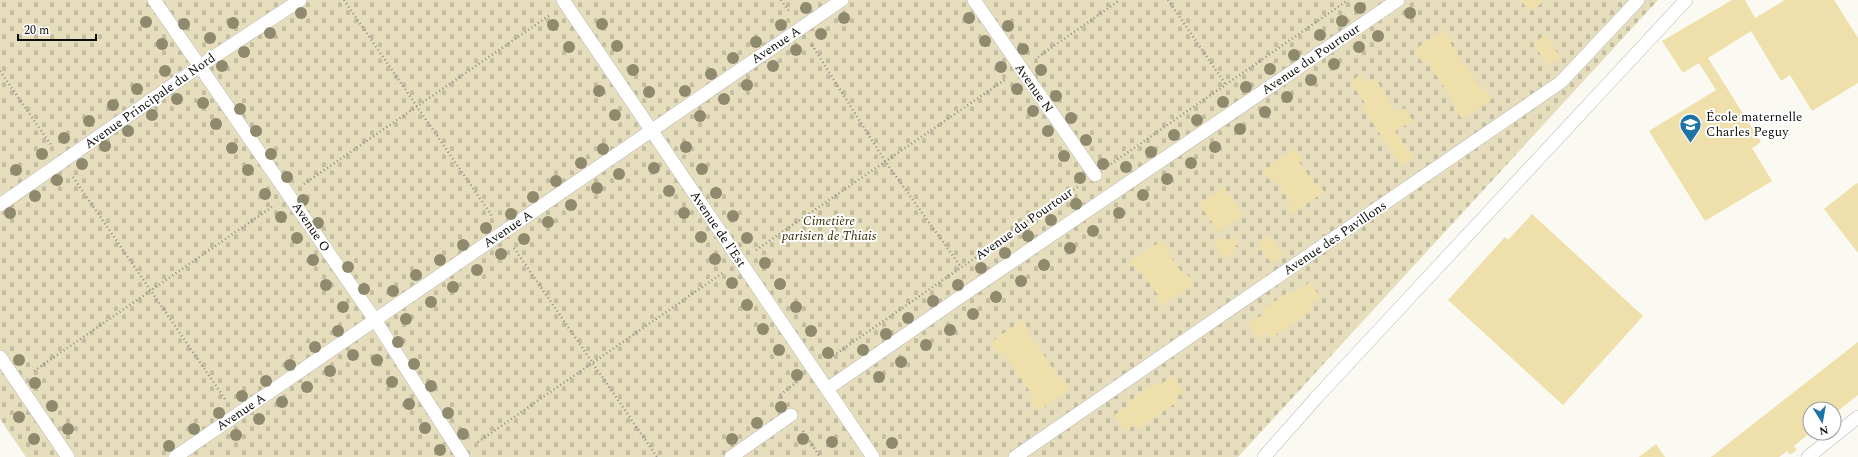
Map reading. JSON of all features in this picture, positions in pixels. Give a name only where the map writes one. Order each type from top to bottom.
[{"type":"lane","name":"Avenue O","points":[[154,0],[375,320],[462,455]]},
{"type":"lane","name":"Avenue Principale du Nord","points":[[0,205],[200,66],[300,0]]},
{"type":"lane","name":"Avenue de l'Est","points":[[563,0],[874,457]]},
{"type":"lane","name":"Avenue A","points":[[175,457],[842,0]]},
{"type":"lane","name":"Avenue N","points":[[974,0],[1095,175]]},
{"type":"lane","name":"Avenue du Pourtour","points":[[828,389],[966,293],[1398,0]]},
{"type":"lane","name":"Avenue des Pavillons","points":[[1015,457],[1561,82],[1638,0]]},
{"type":"lane","points":[[1264,457],[1316,398],[1686,0]]},
{"type":"lane","points":[[0,357],[68,457]]},
{"type":"lane","points":[[731,457],[791,415]]},
{"type":"lane","points":[[1808,457],[1858,417]]},
{"type":"path","points":[[781,0],[801,28],[885,161],[961,268]]},
{"type":"path","points":[[462,455],[740,261],[1120,0]]},
{"type":"path","points":[[1168,0],[1226,85]]},
{"type":"path","name":"Avenue du Pourtour","points":[[791,415],[780,395],[1348,0]]},
{"type":"path","points":[[0,71],[236,415]]},
{"type":"path","points":[[791,415],[820,457]]},
{"type":"green space","name":"Cimetière parisien de Thiais","points":[[0,0],[1658,0],[1238,457],[26,457],[0,419]]},
{"type":"building","points":[[1521,0],[1540,0],[1542,3],[1529,12]]},
{"type":"building","points":[[1732,0],[1745,0],[1755,18],[1785,0],[1834,0],[1858,38],[1858,83],[1812,111],[1790,75],[1781,81],[1751,31],[1708,58],[1761,142],[1752,148],[1772,181],[1705,221],[1649,131],[1716,90],[1699,63],[1683,73],[1662,41]]},
{"type":"building","points":[[1445,29],[1453,41],[1450,43],[1481,89],[1483,87],[1492,99],[1462,119],[1453,107],[1456,105],[1426,60],[1422,62],[1414,50]]},
{"type":"building","points":[[1545,35],[1561,58],[1548,66],[1533,43]]},
{"type":"building","points":[[1361,74],[1367,83],[1375,78],[1396,112],[1405,108],[1413,121],[1395,131],[1413,158],[1401,166],[1361,105],[1365,103],[1350,82]]},
{"type":"building","points":[[1295,149],[1303,160],[1299,162],[1316,186],[1319,184],[1324,192],[1292,214],[1287,206],[1291,203],[1275,179],[1271,182],[1263,171]]},
{"type":"building","points":[[1857,183],[1858,184],[1858,253],[1824,209]]},
{"type":"building","points":[[1224,187],[1244,215],[1219,232],[1199,204]]},
{"type":"building","points":[[1532,214],[1643,316],[1563,405],[1448,300],[1505,237],[1508,240]]},
{"type":"building","points":[[1269,235],[1283,255],[1271,263],[1257,244]]},
{"type":"building","points":[[1224,236],[1228,240],[1234,236],[1239,244],[1234,247],[1235,252],[1224,259],[1214,243]]},
{"type":"building","points":[[1163,240],[1169,250],[1167,251],[1184,276],[1187,274],[1194,284],[1161,306],[1155,297],[1158,295],[1139,269],[1137,271],[1130,261]]},
{"type":"building","points":[[1310,282],[1320,297],[1309,304],[1313,309],[1271,338],[1267,333],[1258,339],[1248,324],[1265,313],[1262,310],[1290,291],[1292,294]]},
{"type":"building","points":[[1022,320],[1059,378],[1061,376],[1070,389],[1038,411],[1029,398],[1033,396],[1003,352],[999,355],[990,343]]},
{"type":"building","points":[[1858,342],[1858,395],[1842,408],[1842,401],[1802,401],[1802,440],[1794,446],[1797,450],[1790,455],[1787,451],[1779,457],[1711,457]]},
{"type":"building","points":[[1173,376],[1184,392],[1175,398],[1177,402],[1138,429],[1135,425],[1125,431],[1114,415],[1130,405],[1128,402],[1156,383],[1158,386]]},
{"type":"building","points":[[1656,444],[1665,457],[1639,457]]},
{"type":"place","name":"École maternelle Charles Peguy","points":[[1690,144]]}]
